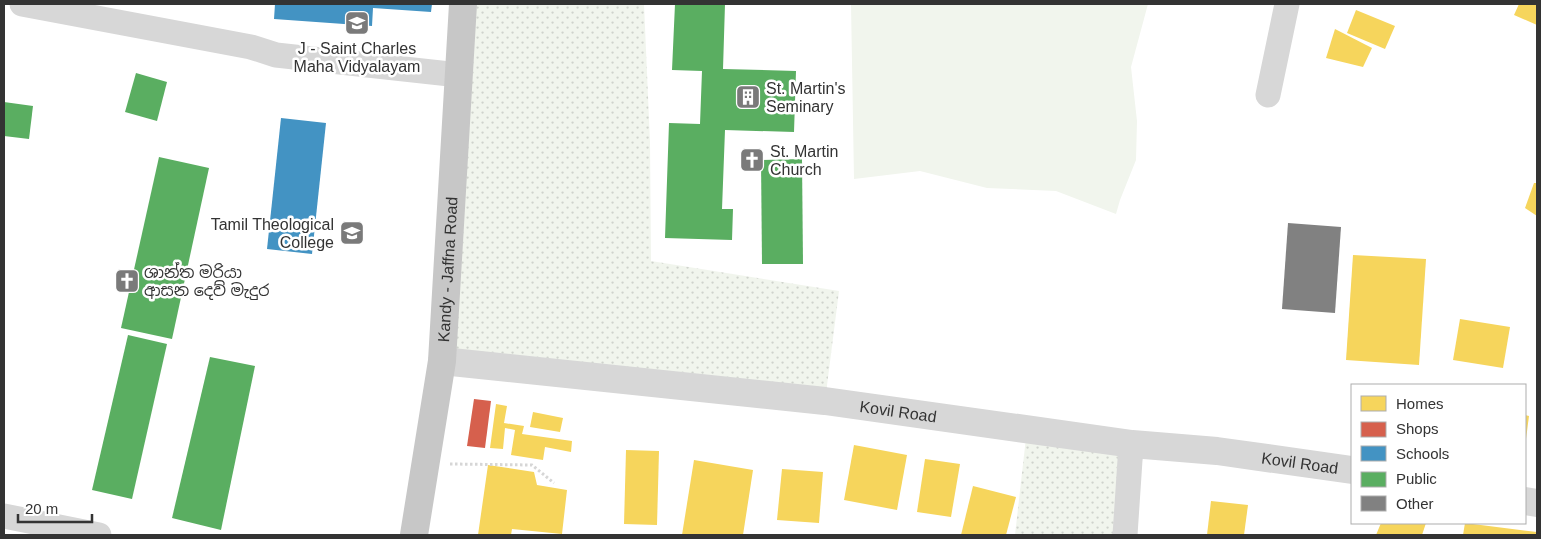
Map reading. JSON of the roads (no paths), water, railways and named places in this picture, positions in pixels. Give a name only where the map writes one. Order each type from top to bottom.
[{"type":"highway","name":"Kandy - Jaffna Road","points":[[414,535],[442,361],[463,4]]},
{"type":"street","points":[[22,4],[250,47],[276,56],[459,75]]},
{"type":"street","points":[[1268,95],[1287,4]]},
{"type":"street","name":"Kovil Road","points":[[442,361],[826,401],[1132,444],[1217,451],[1351,470]]},
{"type":"street","points":[[1125,535],[1132,444]]},
{"type":"street","points":[[4,516],[99,535]]},
{"type":"place","name":"J - Saint Charles Maha Vidyalayam","points":[[357,23]]},
{"type":"place","name":"St. Martin's Seminary","points":[[748,97]]},
{"type":"place","name":"St. Martin Church","points":[[752,160]]},
{"type":"place","name":"Tamil Theological College","points":[[352,233]]},
{"type":"place","name":"ශාන්ත මරියා ආසන දෙව් මැදුර","points":[[127,281]]}]
